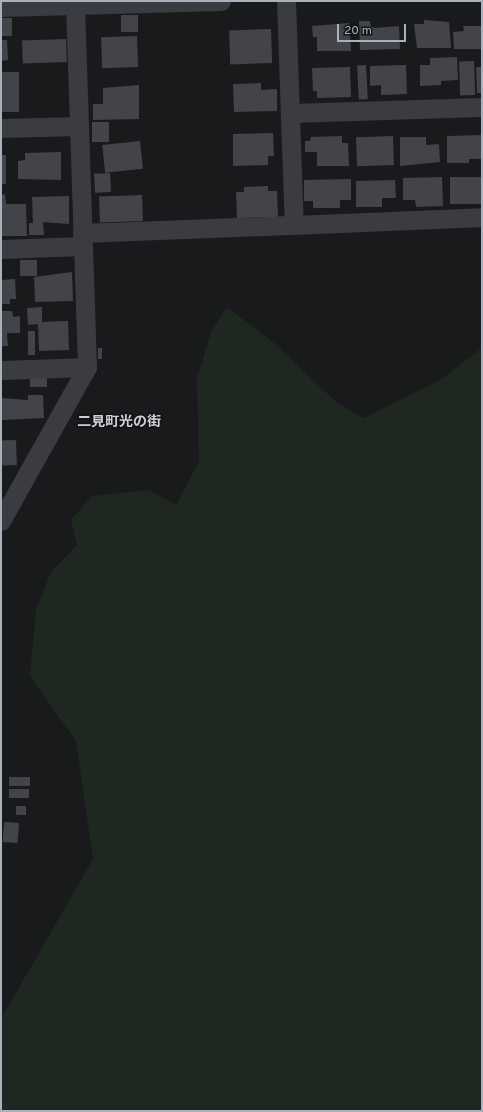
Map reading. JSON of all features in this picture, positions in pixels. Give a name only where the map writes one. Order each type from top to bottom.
[{"type":"street","points":[[1,7],[75,3],[221,1]]},
{"type":"street","points":[[286,1],[294,224]]},
{"type":"street","points":[[1,520],[9,492],[87,367],[75,3]]},
{"type":"street","points":[[291,114],[482,107]]},
{"type":"street","points":[[1,128],[79,126]]},
{"type":"street","points":[[1,248],[82,240],[294,224],[482,218]]},
{"type":"street","points":[[1,370],[87,367]]},
{"type":"shaded area","points":[[227,307],[274,343],[336,402],[363,418],[439,381],[482,348],[482,1111],[1,1111],[1,1019],[93,859],[76,741],[30,676],[36,610],[51,572],[77,545],[71,520],[92,496],[149,490],[176,505],[199,462],[197,379],[211,332]]},
{"type":"building","points":[[121,15],[138,15],[138,32],[121,32]]},
{"type":"building","points":[[1,18],[12,18],[12,36],[1,36]]},
{"type":"building","points":[[424,20],[449,22],[451,48],[417,48],[414,24],[424,24]]},
{"type":"building","points":[[359,21],[370,21],[371,27],[375,28],[399,26],[400,49],[360,50]]},
{"type":"building","points":[[349,23],[351,51],[317,51],[317,37],[313,37],[312,26]]},
{"type":"building","points":[[463,26],[482,26],[482,49],[454,49],[453,32],[464,31]]},
{"type":"building","points":[[271,29],[272,63],[230,64],[229,30]]},
{"type":"building","points":[[137,36],[138,67],[102,68],[101,37]]},
{"type":"building","points":[[66,39],[67,62],[23,64],[22,41]]},
{"type":"building","points":[[1,40],[7,40],[8,60],[1,61]]},
{"type":"building","points":[[457,57],[458,80],[441,81],[441,85],[420,86],[420,65],[430,65],[430,58]]},
{"type":"building","points":[[474,61],[475,95],[460,96],[459,62]]},
{"type":"building","points":[[357,65],[366,65],[368,99],[359,99]]},
{"type":"building","points":[[406,65],[407,94],[381,95],[381,85],[370,86],[370,66]]},
{"type":"building","points":[[350,67],[351,97],[317,98],[317,91],[313,91],[312,68]]},
{"type":"building","points":[[476,67],[482,67],[482,93],[477,93]]},
{"type":"building","points":[[1,72],[19,72],[19,112],[1,112]]},
{"type":"building","points":[[261,83],[261,90],[277,89],[277,111],[234,112],[233,84]]},
{"type":"building","points":[[139,85],[139,119],[93,120],[93,104],[103,104],[103,88]]},
{"type":"building","points":[[92,122],[109,122],[109,142],[92,142]]},
{"type":"building","points":[[273,133],[274,156],[268,156],[268,165],[233,166],[233,134]]},
{"type":"building","points":[[482,135],[482,159],[469,159],[469,163],[447,163],[447,136]]},
{"type":"building","points":[[342,136],[342,143],[348,143],[349,166],[317,166],[317,152],[305,152],[305,141],[310,141],[311,137]]},
{"type":"building","points":[[393,136],[394,165],[357,166],[356,137]]},
{"type":"building","points":[[400,137],[426,137],[426,145],[439,144],[440,162],[400,166]]},
{"type":"building","points":[[140,141],[143,169],[105,173],[102,145]]},
{"type":"building","points":[[61,152],[61,180],[18,179],[18,161],[25,160],[25,153]]},
{"type":"building","points":[[1,155],[6,155],[6,184],[1,184]]},
{"type":"building","points":[[110,173],[111,192],[95,193],[94,174]]},
{"type":"building","points":[[442,177],[443,206],[416,207],[415,200],[403,200],[403,178]]},
{"type":"building","points":[[450,177],[482,177],[482,204],[450,204]]},
{"type":"building","points":[[351,179],[351,200],[340,200],[340,208],[313,208],[313,201],[304,201],[304,180]]},
{"type":"building","points":[[395,180],[396,198],[382,198],[382,207],[356,207],[356,181]]},
{"type":"building","points":[[268,186],[268,191],[277,191],[278,217],[237,218],[236,192],[244,192],[244,187]]},
{"type":"building","points":[[5,194],[6,204],[26,204],[27,236],[1,236],[1,195]]},
{"type":"building","points":[[142,195],[143,221],[100,222],[99,197]]},
{"type":"building","points":[[69,196],[69,224],[43,222],[44,235],[29,235],[29,223],[33,223],[32,197]]},
{"type":"building","points":[[20,260],[37,260],[37,276],[20,276]]},
{"type":"building","points":[[72,272],[73,301],[35,302],[34,277]]},
{"type":"building","points":[[15,279],[16,299],[10,299],[10,304],[1,304],[1,280]]},
{"type":"building","points":[[42,307],[42,322],[68,321],[69,350],[39,351],[38,324],[28,325],[27,308]]},
{"type":"building","points":[[2,311],[12,311],[13,317],[20,316],[20,333],[7,333],[8,346],[1,346]]},
{"type":"building","points":[[28,331],[35,331],[35,355],[28,355]]},
{"type":"building","points":[[98,348],[102,348],[102,359],[98,359]]},
{"type":"building","points":[[30,378],[47,378],[47,387],[30,387]]},
{"type":"building","points":[[28,395],[43,395],[44,418],[2,420],[1,398],[28,400]]},
{"type":"building","points":[[16,440],[17,465],[2,466],[1,441]]},
{"type":"building","points":[[9,777],[30,777],[30,786],[9,786]]},
{"type":"building","points":[[9,789],[29,789],[29,798],[9,798]]},
{"type":"building","points":[[16,806],[26,806],[26,815],[16,815]]},
{"type":"building","points":[[4,822],[19,823],[18,843],[3,842]]},
{"type":"district","name":"二見町光の街","points":[[119,423]]}]
